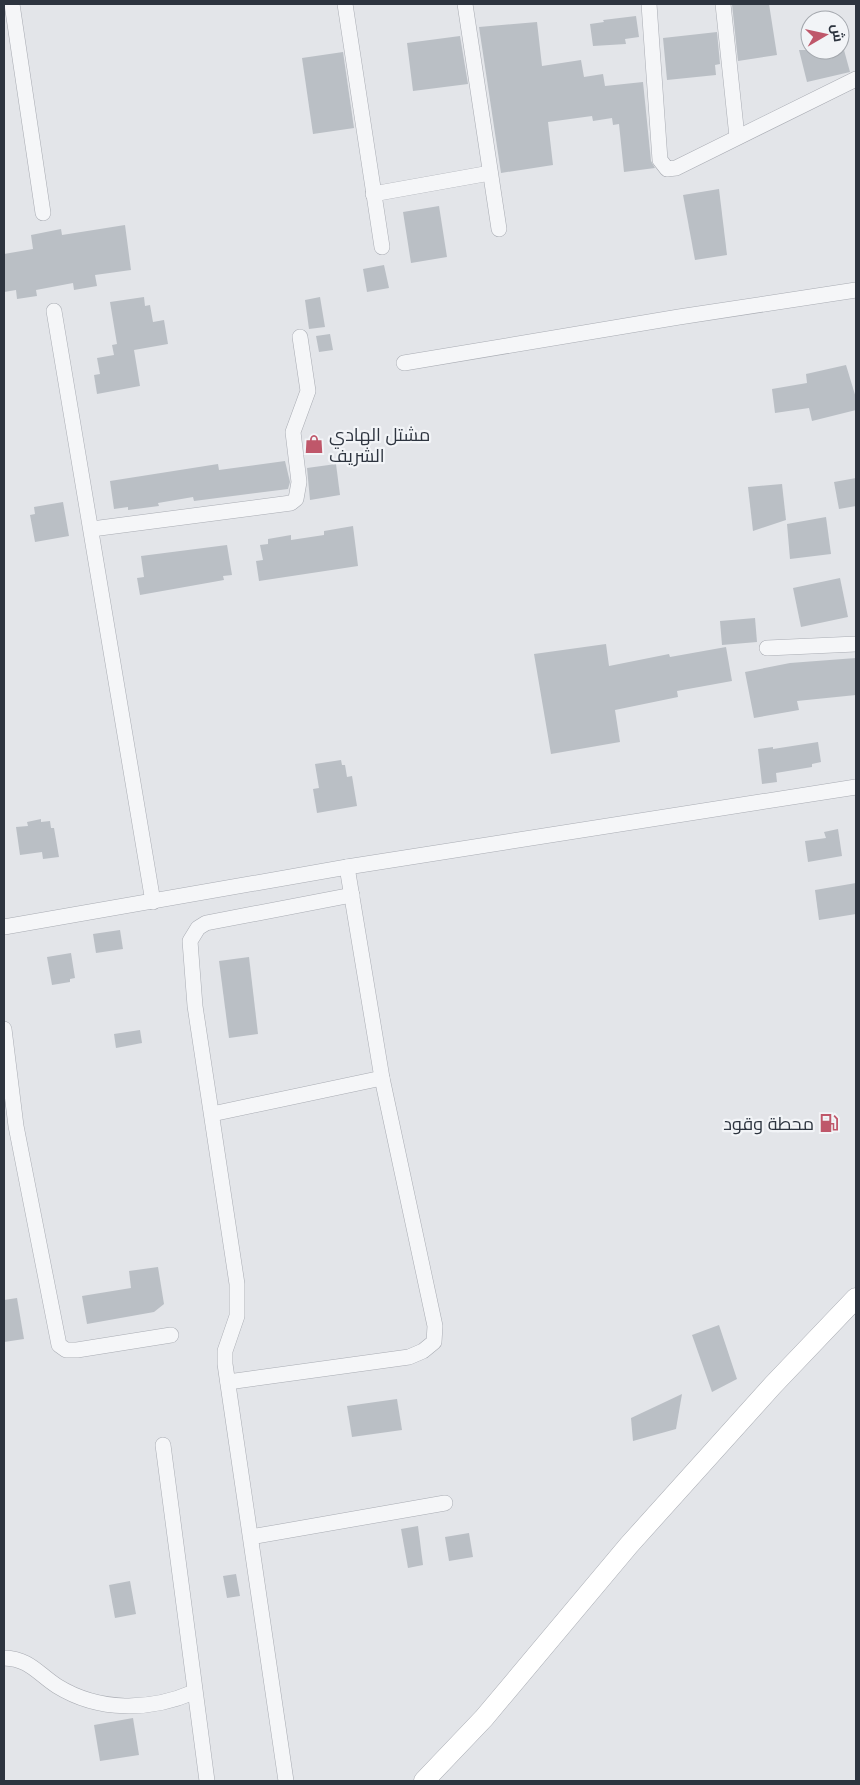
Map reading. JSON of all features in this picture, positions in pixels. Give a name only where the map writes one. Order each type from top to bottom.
[{"type":"main road","points":[[424,1781],[484,1718],[642,1530],[773,1385],[856,1298]]},
{"type":"street","points":[[12,4],[43,213]]},
{"type":"street","points":[[345,4],[382,247]]},
{"type":"street","points":[[465,4],[499,229]]},
{"type":"street","points":[[649,4],[661,164],[667,169],[676,168],[856,79]]},
{"type":"street","points":[[723,4],[737,138]]},
{"type":"street","points":[[374,194],[490,173]]},
{"type":"street","points":[[404,363],[679,317],[856,290]]},
{"type":"street","points":[[54,311],[153,902]]},
{"type":"street","points":[[92,529],[291,503],[296,499],[299,482],[293,432],[308,391],[300,337]]},
{"type":"street","points":[[767,648],[856,644]]},
{"type":"street","points":[[4,927],[347,867],[856,787]]},
{"type":"street","points":[[228,1382],[409,1357],[423,1351],[434,1342],[435,1326],[382,1078],[347,867]]},
{"type":"street","points":[[286,1781],[228,1382],[225,1350],[237,1316],[237,1284],[195,1006],[190,941],[206,922],[352,895]]},
{"type":"street","points":[[4,1029],[16,1126],[60,1345],[66,1350],[77,1350],[171,1335]]},
{"type":"street","points":[[212,1114],[382,1078]]},
{"type":"street","points":[[162,1445],[207,1781]]},
{"type":"street","points":[[251,1536],[445,1503]]},
{"type":"street","points":[[4,1658],[23,1661],[62,1688],[93,1703],[145,1705],[168,1702],[194,1692]]},
{"type":"building","points":[[732,4],[769,4],[777,55],[738,61]]},
{"type":"building","points":[[636,16],[639,37],[625,39],[626,44],[593,46],[590,24],[604,22],[603,20]]},
{"type":"building","points":[[537,22],[542,66],[581,60],[584,77],[603,74],[605,86],[643,82],[651,161],[655,168],[624,172],[619,124],[613,125],[612,118],[593,121],[592,116],[548,122],[553,165],[501,173],[479,27]]},
{"type":"building","points":[[717,32],[720,64],[715,65],[716,75],[667,80],[663,38]]},
{"type":"building","points":[[460,36],[468,84],[413,91],[407,43]]},
{"type":"building","points":[[343,52],[354,128],[313,134],[302,58]]},
{"type":"building","points":[[802,60],[847,60],[850,72],[807,82]]},
{"type":"building","points":[[719,189],[727,255],[695,260],[683,195]]},
{"type":"building","points":[[439,206],[447,257],[411,263],[403,212]]},
{"type":"building","points":[[125,225],[131,270],[95,275],[97,286],[74,290],[73,283],[36,290],[37,296],[17,299],[16,290],[4,292],[4,254],[33,249],[31,235],[61,229],[62,235]]},
{"type":"building","points":[[384,265],[389,288],[367,292],[363,269]]},
{"type":"building","points":[[144,297],[145,306],[150,305],[153,322],[164,320],[168,344],[134,350],[140,386],[97,394],[94,375],[100,374],[97,358],[114,355],[112,345],[117,344],[110,302]]},
{"type":"building","points":[[320,297],[325,327],[309,329],[305,300]]},
{"type":"building","points":[[330,334],[333,350],[319,352],[316,336]]},
{"type":"building","points":[[846,365],[856,398],[856,410],[812,421],[809,408],[775,413],[772,389],[807,383],[806,374]]},
{"type":"building","points":[[285,461],[290,482],[288,489],[194,501],[193,497],[158,503],[159,506],[128,510],[128,507],[114,509],[110,481],[218,464],[219,470]]},
{"type":"building","points":[[336,464],[340,495],[310,500],[307,468]]},
{"type":"building","points":[[856,478],[856,506],[839,509],[834,482]]},
{"type":"building","points":[[782,484],[786,520],[753,531],[748,487]]},
{"type":"building","points":[[63,502],[69,536],[35,542],[30,515],[35,514],[34,507]]},
{"type":"building","points":[[826,517],[831,554],[790,559],[787,524]]},
{"type":"building","points":[[353,526],[358,566],[259,581],[256,561],[263,560],[260,545],[268,544],[268,539],[291,535],[291,540],[324,535],[324,531]]},
{"type":"building","points":[[227,545],[232,575],[223,576],[224,580],[140,595],[137,578],[144,577],[141,556]]},
{"type":"building","points":[[840,578],[848,617],[801,627],[793,588]]},
{"type":"building","points":[[755,618],[757,642],[722,645],[720,621]]},
{"type":"building","points":[[606,644],[609,666],[669,654],[670,657],[726,647],[732,681],[677,691],[678,697],[615,710],[620,742],[551,754],[534,654]]},
{"type":"building","points":[[856,658],[856,695],[797,701],[799,710],[754,718],[745,672],[790,663]]},
{"type":"building","points":[[818,742],[821,762],[812,764],[812,767],[776,773],[777,782],[762,784],[758,749],[773,747],[773,749]]},
{"type":"building","points":[[341,760],[342,765],[345,765],[347,777],[352,776],[357,806],[317,813],[313,789],[319,788],[315,764]]},
{"type":"building","points":[[41,819],[41,822],[50,821],[51,828],[54,828],[59,857],[43,859],[42,852],[20,855],[16,827],[28,826],[27,822]]},
{"type":"building","points":[[838,829],[842,856],[808,862],[805,841],[826,838],[824,832]]},
{"type":"building","points":[[856,883],[856,914],[819,920],[815,890]]},
{"type":"building","points":[[120,930],[123,949],[96,953],[93,934]]},
{"type":"building","points":[[71,953],[75,978],[70,979],[70,982],[52,985],[47,957]]},
{"type":"building","points":[[249,957],[258,1034],[229,1038],[219,961]]},
{"type":"building","points":[[140,1030],[142,1043],[116,1048],[114,1034]]},
{"type":"building","points":[[158,1267],[164,1304],[154,1312],[87,1324],[82,1296],[131,1288],[129,1271]]},
{"type":"building","points":[[17,1298],[24,1339],[4,1342],[4,1300]]},
{"type":"building","points":[[719,1325],[737,1379],[712,1392],[692,1335]]},
{"type":"building","points":[[682,1394],[676,1429],[633,1441],[631,1418]]},
{"type":"building","points":[[397,1399],[402,1430],[352,1437],[347,1406]]},
{"type":"building","points":[[418,1526],[423,1565],[408,1568],[401,1529]]},
{"type":"building","points":[[469,1533],[473,1557],[449,1561],[445,1537]]},
{"type":"building","points":[[236,1574],[240,1596],[227,1598],[223,1576]]},
{"type":"building","points":[[130,1581],[136,1614],[115,1618],[109,1585]]},
{"type":"building","points":[[133,1718],[139,1755],[100,1761],[94,1725]]},
{"type":"place","name":"مشتل الهادي الشريف","points":[[314,444]]},
{"type":"place","name":"محطة وقود","points":[[829,1123]]}]
